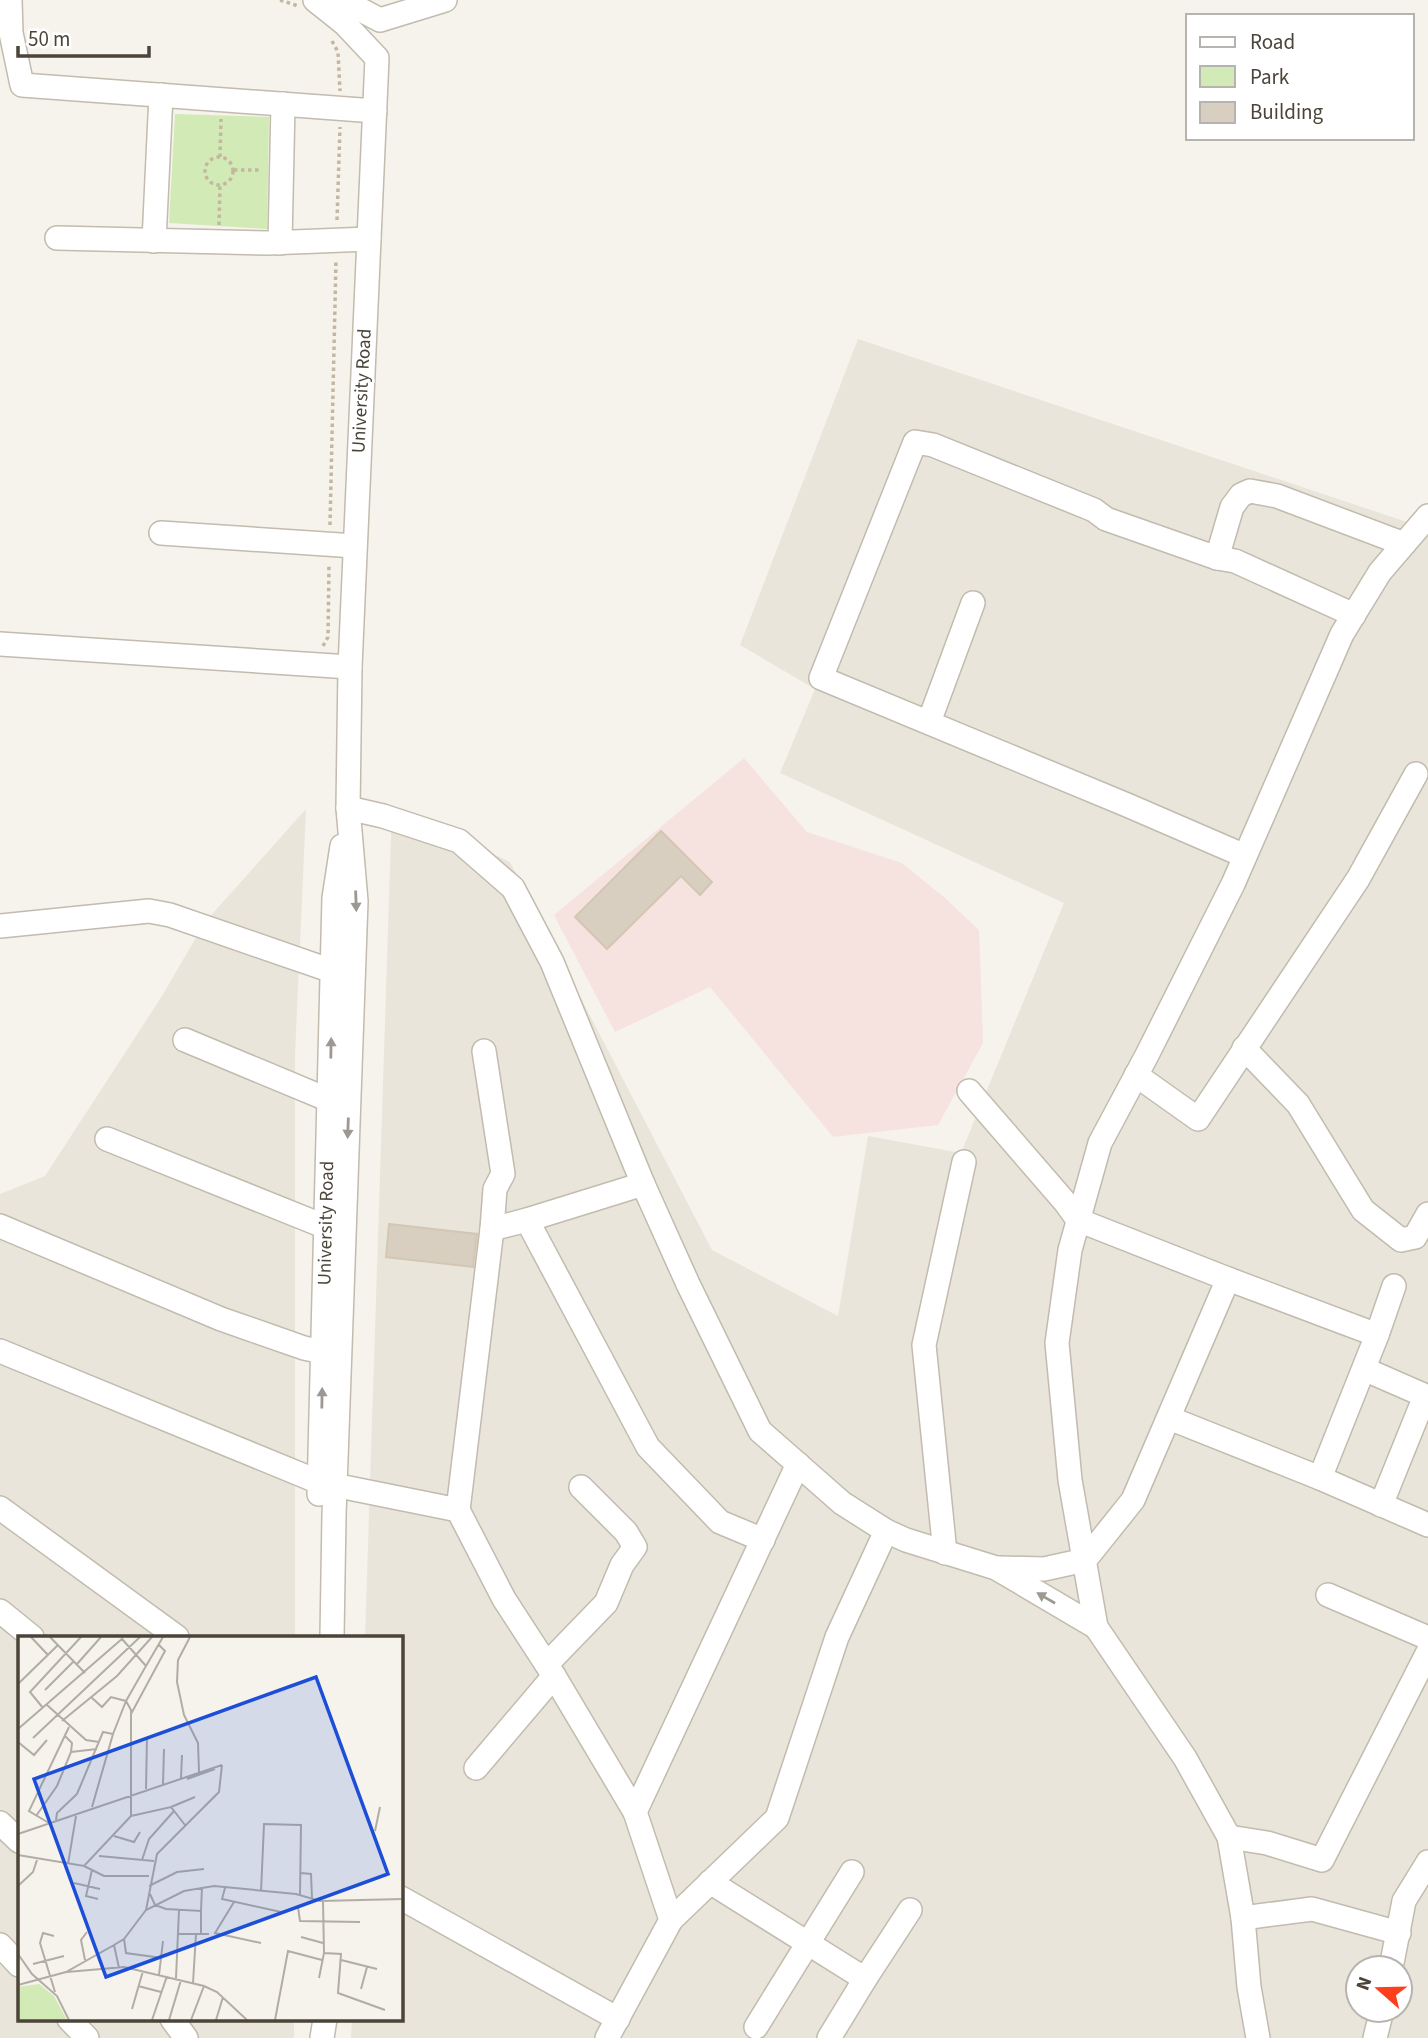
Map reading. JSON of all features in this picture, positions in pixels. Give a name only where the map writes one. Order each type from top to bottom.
[{"type":"street","points":[[10,0],[10,33],[22,85],[375,111]]},
{"type":"street","points":[[317,2],[346,2],[380,10],[445,0]]},
{"type":"street","points":[[317,2],[345,24],[377,58]]},
{"type":"street","name":"University Road","points":[[332,1636],[323,1352],[329,1100],[343,972],[356,901],[348,808],[350,667],[380,10]]},
{"type":"street","points":[[154,241],[161,95]]},
{"type":"street","points":[[280,243],[283,104]]},
{"type":"street","points":[[57,238],[280,243],[369,239]]},
{"type":"street","points":[[1245,856],[1127,804],[821,678],[915,442],[933,445],[1082,505],[1106,519],[1217,558],[1235,561],[1353,615]]},
{"type":"street","points":[[1217,558],[1232,507],[1241,495],[1250,491],[1277,496],[1404,544]]},
{"type":"street","points":[[1258,2038],[1243,1918],[1229,1837],[1185,1758],[1096,1627],[1070,1480],[1057,1343],[1070,1250],[1100,1143],[1233,884],[1342,634],[1380,572],[1428,516]]},
{"type":"street","points":[[161,533],[355,546]]},
{"type":"street","points":[[929,722],[973,603]]},
{"type":"street","points":[[0,644],[350,667]]},
{"type":"street","points":[[1136,1075],[1198,1119],[1358,879],[1416,774]]},
{"type":"street","points":[[348,808],[383,816],[458,841],[513,888],[552,962],[643,1184],[688,1284],[761,1431],[842,1503],[886,1531],[996,1569],[1096,1627]]},
{"type":"street","points":[[0,926],[149,911],[170,915],[343,972]]},
{"type":"street","points":[[0,940],[145,922],[170,915]]},
{"type":"street","name":"University Road","points":[[317,1636],[327,1484],[343,972]]},
{"type":"street","points":[[185,1040],[329,1100]]},
{"type":"street","points":[[1244,1048],[1298,1104],[1363,1210],[1401,1240],[1415,1237],[1428,1214]]},
{"type":"street","points":[[484,1051],[503,1174],[495,1189],[458,1510],[504,1599],[551,1670],[635,1812],[671,1920]]},
{"type":"street","points":[[969,1091],[1078,1220],[1377,1335]]},
{"type":"street","points":[[107,1139],[326,1227]]},
{"type":"street","points":[[945,1553],[924,1345],[964,1162]]},
{"type":"street","points":[[492,1229],[643,1184]]},
{"type":"street","points":[[527,1220],[648,1447],[720,1522],[763,1540]]},
{"type":"street","points":[[0,1226],[221,1319],[323,1352]]},
{"type":"street","points":[[996,1569],[1044,1569],[1085,1560],[1133,1500],[1228,1279]]},
{"type":"street","points":[[1321,1478],[1394,1286]]},
{"type":"street","points":[[0,1351],[327,1484],[458,1510]]},
{"type":"street","points":[[1364,1369],[1427,1396],[1381,1505]]},
{"type":"street","points":[[1168,1418],[1321,1478],[1428,1525]]},
{"type":"street","points":[[635,1812],[799,1464]]},
{"type":"street","points":[[476,1768],[606,1602],[622,1565],[635,1547],[626,1532],[581,1487]]},
{"type":"street","points":[[0,1508],[176,1636]]},
{"type":"street","points":[[402,1899],[612,2029],[671,1920],[777,1818],[837,1637],[886,1531]]},
{"type":"street","points":[[1328,1595],[1428,1638]]},
{"type":"street","points":[[0,1611],[31,1636]]},
{"type":"street","points":[[1229,1837],[1267,1843],[1322,1860],[1428,1652]]},
{"type":"street","points":[[0,1823],[18,1839]]},
{"type":"street","points":[[1394,1954],[1404,1901],[1428,1862]]},
{"type":"street","points":[[756,2027],[852,1872]]},
{"type":"street","points":[[710,1882],[865,1979]]},
{"type":"street","points":[[1243,1918],[1312,1909],[1399,1933]]},
{"type":"street","points":[[830,2038],[910,1910]]},
{"type":"street","points":[[0,1945],[18,1964]]},
{"type":"street","points":[[71,2021],[87,2038]]},
{"type":"street","points":[[173,2021],[186,2038]]},
{"type":"path","points":[[220,157],[222,100]]},
{"type":"path","points":[[220,157],[230,161],[234,170],[230,180],[220,184],[206,176],[207,163],[210,159],[220,157]]},
{"type":"path","points":[[234,170],[282,170]]},
{"type":"path","points":[[219,230],[220,184]]},
{"type":"path","points":[[321,649],[328,637],[330,544]]},
{"type":"shaded area","points":[[858,339],[1428,529],[1428,2038],[351,2038],[352,2021],[402,2021],[402,1636],[365,1636],[392,806],[510,862],[712,1250],[838,1316],[868,1136],[961,1153],[1064,903],[780,773],[815,689],[740,645]]},
{"type":"shaded area","points":[[744,758],[807,832],[902,863],[979,930],[983,1043],[938,1125],[833,1137],[710,987],[615,1032],[554,915]]},
{"type":"shaded area","points":[[306,809],[295,1055],[295,1636],[18,1636],[18,2021],[294,2021],[294,2038],[0,2038],[0,1194],[45,1176],[162,996],[205,922]]},
{"type":"green space","points":[[175,114],[269,117],[267,229],[169,223]]},
{"type":"building","points":[[661,831],[712,882],[700,895],[681,876],[607,949],[575,917]]},
{"type":"building","points":[[389,1224],[477,1234],[473,1267],[386,1257]]}]
